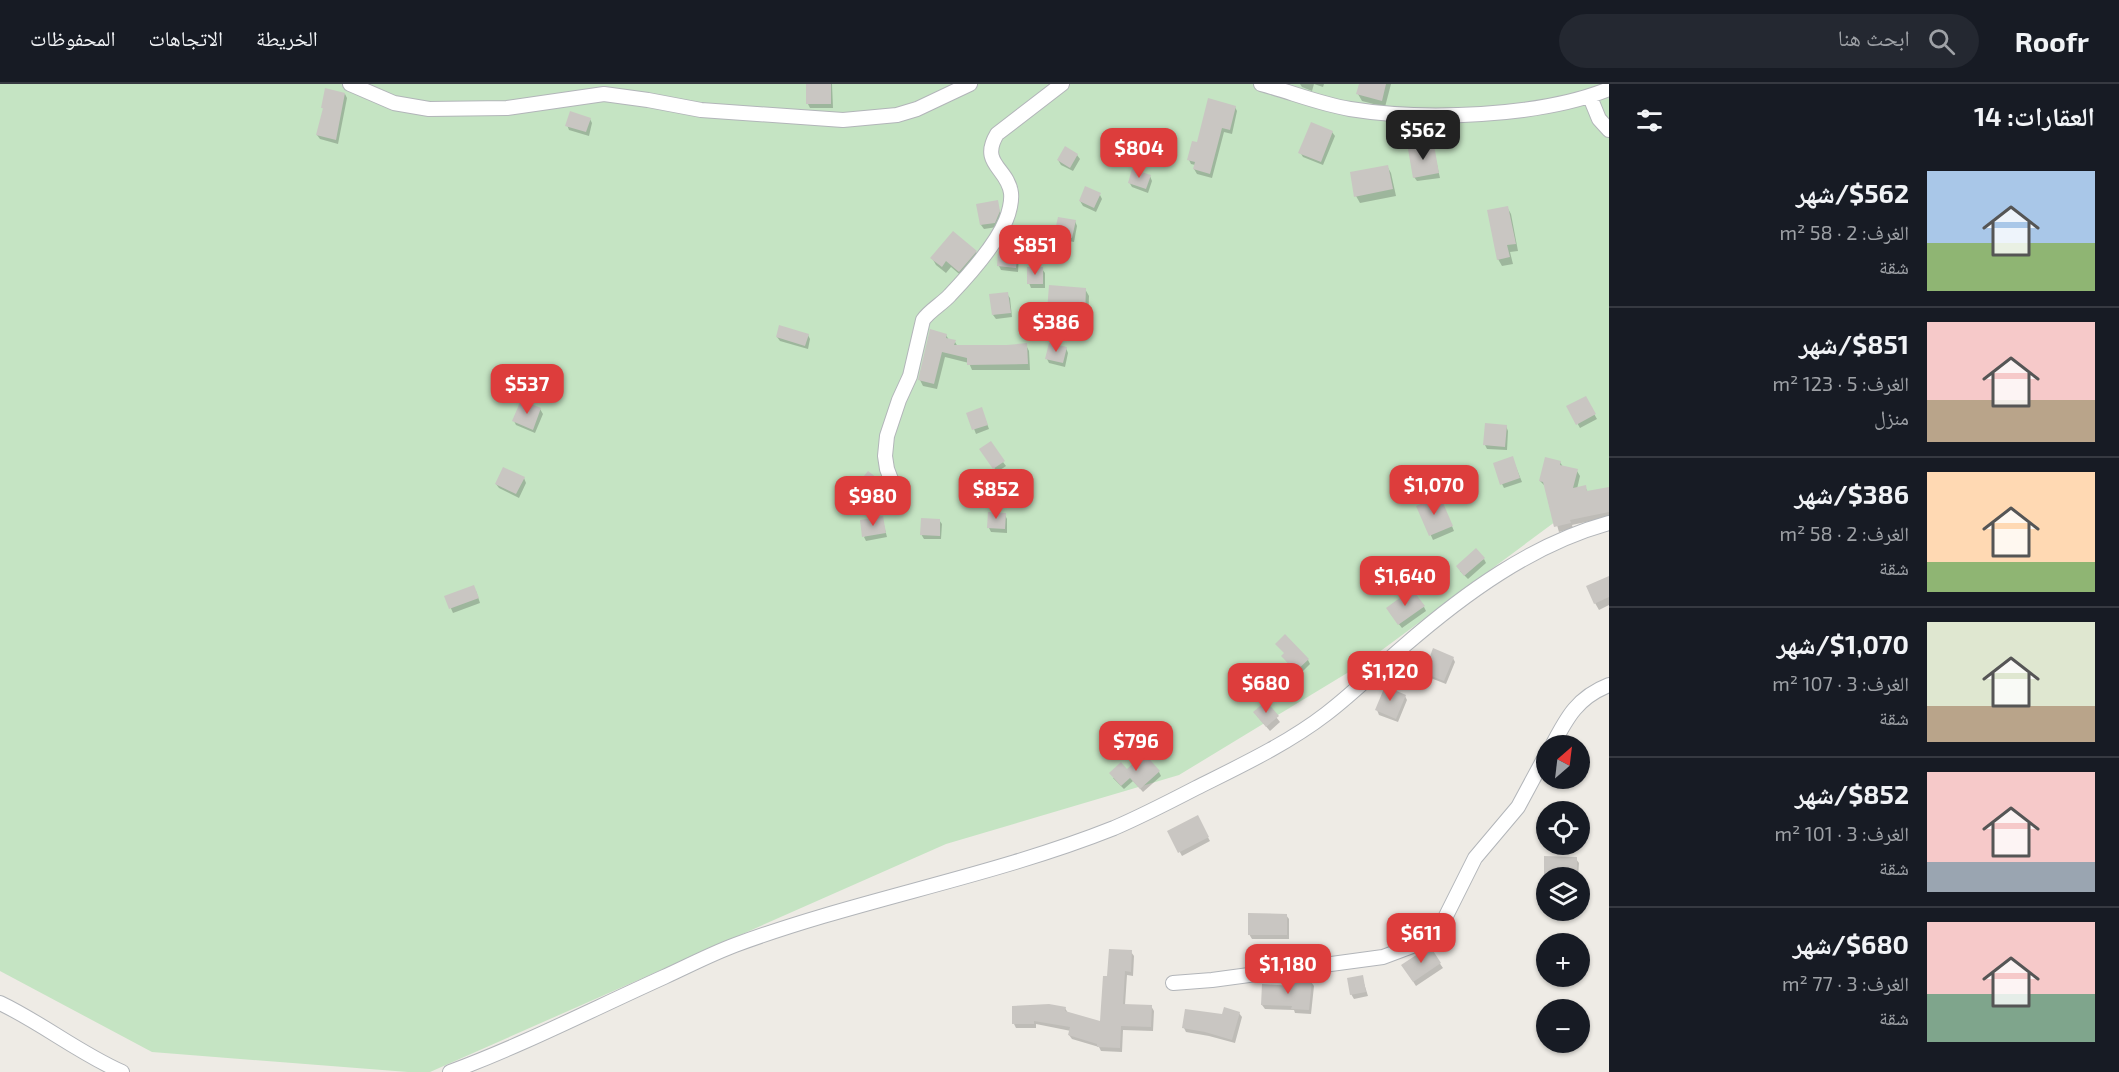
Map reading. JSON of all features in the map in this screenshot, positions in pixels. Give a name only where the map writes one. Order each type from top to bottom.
[{"type":"street","points":[[350,84],[394,103],[429,109],[507,108],[604,94],[701,110],[843,120],[888,116],[917,109],[970,84]]},
{"type":"street","points":[[900,503],[887,470],[885,456],[887,436],[910,376],[923,320],[927,314],[950,296],[974,268],[1001,228],[1008,212],[1011,191],[990,154],[992,143],[997,135],[1062,84]]},
{"type":"street","points":[[1262,84],[1348,108],[1400,113],[1465,114],[1566,103],[1609,89]]},
{"type":"street","points":[[1590,97],[1599,119],[1609,130]]},
{"type":"street","points":[[450,1072],[523,1043],[731,946],[839,911],[1076,842],[1144,814],[1261,753],[1324,715],[1441,616],[1520,562],[1580,531],[1609,523]]},
{"type":"street","points":[[1559,735],[1577,704],[1590,693],[1609,685]]},
{"type":"street","points":[[1173,983],[1212,980],[1383,957],[1415,945],[1431,935],[1442,924],[1476,858],[1518,807],[1536,774]]},
{"type":"street","points":[[0,1003],[17,1011],[97,1061],[122,1072]]},
{"type":"green space","points":[[0,84],[1609,84],[1609,495],[1586,499],[1367,661],[1179,775],[946,844],[430,1072],[152,1052],[0,971]]},
{"type":"building","points":[[806,84],[831,84],[831,104],[806,104]]},
{"type":"building","points":[[1359,84],[1386,84],[1382,101],[1356,94]]},
{"type":"building","points":[[325,88],[345,93],[336,140],[316,135]]},
{"type":"building","points":[[1208,98],[1236,106],[1230,130],[1222,128],[1210,174],[1193,169],[1195,162],[1187,160],[1192,141],[1197,142]]},
{"type":"building","points":[[570,111],[591,118],[586,132],[565,126]]},
{"type":"building","points":[[1311,122],[1333,131],[1321,162],[1298,153]]},
{"type":"building","points":[[1434,145],[1439,173],[1413,178],[1408,149]]},
{"type":"building","points":[[1065,146],[1078,154],[1070,168],[1057,160]]},
{"type":"building","points":[[1388,165],[1393,189],[1354,197],[1350,172]]},
{"type":"building","points":[[1132,169],[1151,175],[1146,189],[1128,183]]},
{"type":"building","points":[[1085,186],[1101,193],[1094,208],[1079,201]]},
{"type":"building","points":[[998,200],[1000,211],[995,223],[980,225],[976,204]]},
{"type":"building","points":[[1508,206],[1516,244],[1507,245],[1510,257],[1497,260],[1487,210]]},
{"type":"building","points":[[1058,217],[1076,220],[1072,238],[1054,235]]},
{"type":"building","points":[[953,231],[977,251],[959,272],[946,261],[942,267],[930,258]]},
{"type":"building","points":[[1001,248],[1018,249],[1016,268],[997,266],[998,251]]},
{"type":"building","points":[[1027,267],[1043,267],[1043,284],[1027,284]]},
{"type":"building","points":[[1049,285],[1086,288],[1085,316],[1047,312]]},
{"type":"building","points":[[1008,292],[1011,313],[992,315],[989,294]]},
{"type":"building","points":[[779,325],[809,334],[805,346],[776,337]]},
{"type":"building","points":[[930,329],[947,334],[946,338],[956,340],[954,345],[1027,343],[1028,364],[967,365],[967,358],[942,352],[934,384],[918,380]]},
{"type":"building","points":[[1049,343],[1067,347],[1063,363],[1045,359]]},
{"type":"building","points":[[1586,396],[1596,414],[1576,425],[1566,406]]},
{"type":"building","points":[[521,400],[541,408],[533,430],[512,421]]},
{"type":"building","points":[[982,407],[988,425],[972,430],[966,413]]},
{"type":"building","points":[[1485,423],[1507,425],[1505,447],[1483,445]]},
{"type":"building","points":[[991,441],[1005,461],[993,469],[979,449]]},
{"type":"building","points":[[1513,456],[1520,478],[1500,485],[1493,463]]},
{"type":"building","points":[[1545,457],[1561,461],[1560,465],[1578,469],[1573,488],[1586,485],[1587,491],[1609,487],[1609,512],[1570,520],[1571,523],[1554,527],[1543,482],[1539,481]]},
{"type":"building","points":[[503,467],[525,477],[516,494],[495,484]]},
{"type":"building","points":[[868,471],[881,481],[873,492],[859,482]]},
{"type":"building","points":[[1440,496],[1453,526],[1429,536],[1416,506]]},
{"type":"building","points":[[988,512],[1006,513],[1005,529],[987,528]]},
{"type":"building","points":[[883,516],[886,533],[862,537],[860,520]]},
{"type":"building","points":[[921,518],[940,519],[940,536],[920,535]]},
{"type":"building","points":[[1476,548],[1485,558],[1464,576],[1456,566]]},
{"type":"building","points":[[1609,576],[1609,597],[1594,604],[1586,586]]},
{"type":"building","points":[[474,585],[479,598],[449,609],[444,596]]},
{"type":"building","points":[[1412,589],[1425,606],[1398,625],[1386,608]]},
{"type":"building","points":[[1285,634],[1309,659],[1296,671],[1281,656],[1284,653],[1275,644]]},
{"type":"building","points":[[1433,648],[1454,657],[1444,681],[1424,673]]},
{"type":"building","points":[[1385,686],[1406,695],[1396,719],[1375,710]]},
{"type":"building","points":[[1266,701],[1279,716],[1266,727],[1253,712]]},
{"type":"building","points":[[1144,753],[1160,771],[1140,789],[1130,778],[1121,786],[1109,773],[1121,762],[1127,769]]},
{"type":"building","points":[[1198,815],[1209,837],[1178,853],[1167,831]]},
{"type":"building","points":[[1544,856],[1577,857],[1577,867],[1544,867]]},
{"type":"building","points":[[1248,913],[1287,914],[1287,935],[1248,935]]},
{"type":"building","points":[[1430,946],[1441,963],[1413,982],[1401,965]]},
{"type":"building","points":[[1109,949],[1132,950],[1131,972],[1125,971],[1123,1004],[1152,1005],[1151,1027],[1121,1026],[1120,1048],[1097,1047],[1097,1044],[1068,1035],[1070,1027],[1034,1021],[1034,1024],[1012,1024],[1012,1006],[1049,1004],[1066,1007],[1065,1011],[1100,1021],[1103,976],[1107,976]]},
{"type":"building","points":[[1363,975],[1366,992],[1350,995],[1347,978]]},
{"type":"building","points":[[1294,979],[1312,981],[1309,1010],[1291,1009],[1292,1006],[1261,1005],[1262,984],[1293,986]]},
{"type":"building","points":[[1224,1007],[1240,1012],[1232,1040],[1182,1028],[1185,1009],[1222,1014]]}]
